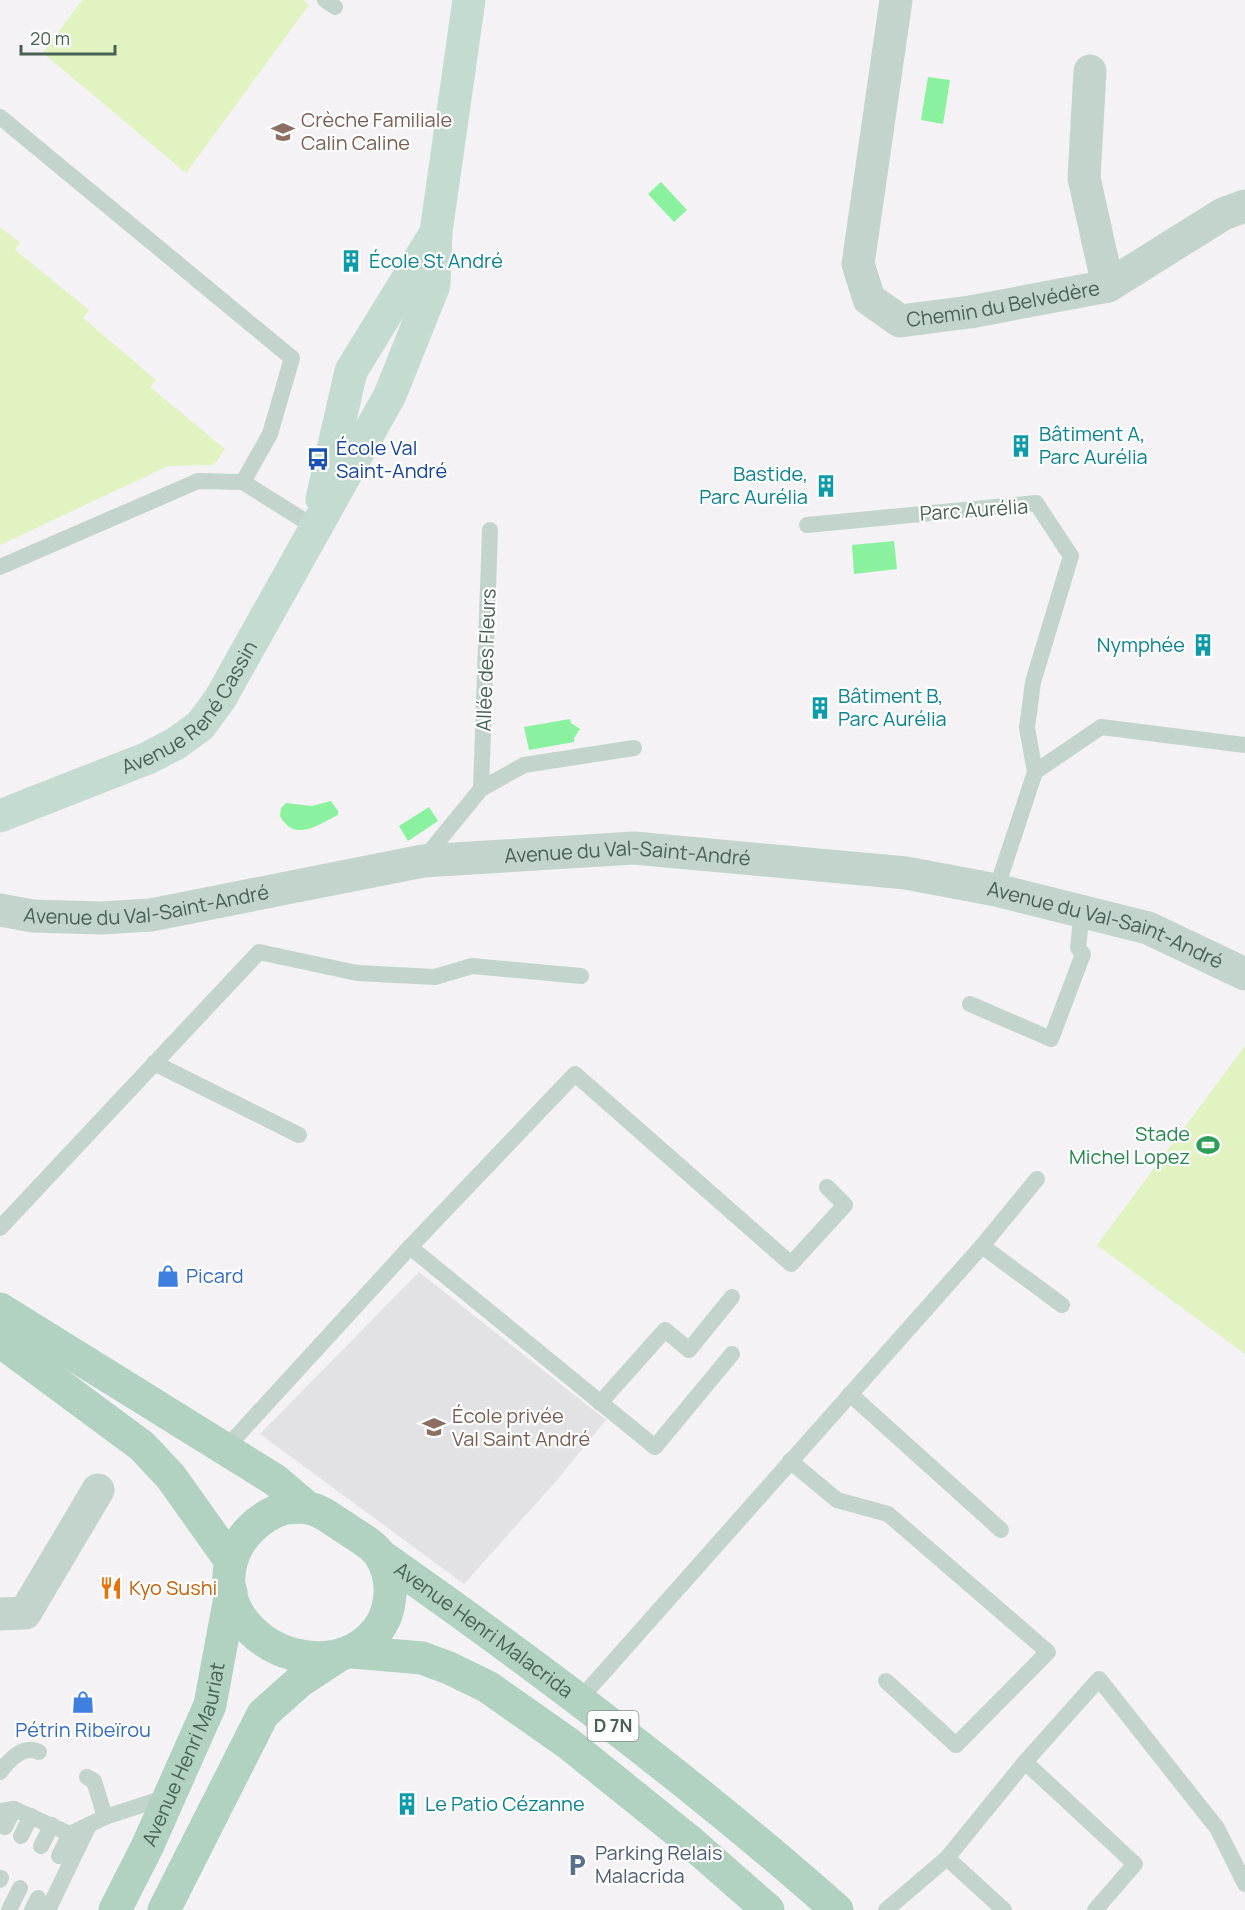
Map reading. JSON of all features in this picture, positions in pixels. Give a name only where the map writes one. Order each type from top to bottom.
[{"type":"main road","points":[[0,1309],[287,1488],[308,1508],[330,1517],[371,1545],[380,1555],[388,1575],[391,1599],[385,1617],[372,1637],[300,1682],[263,1714],[164,1910]]},
{"type":"main road","points":[[0,1341],[142,1446],[171,1477],[230,1560]]},
{"type":"main road","points":[[308,1508],[285,1508],[261,1518],[240,1539],[230,1560],[231,1592],[244,1621],[264,1640],[299,1655],[344,1655]]},
{"type":"main road","name":"Avenue Henri Malacrida","points":[[380,1555],[580,1699],[837,1910]]},
{"type":"main road","name":"Avenue Henri Mauriat","points":[[114,1910],[170,1796],[210,1705],[231,1592]]},
{"type":"main road","name":"D 7N","points":[[344,1655],[422,1658],[488,1687],[569,1744],[687,1839],[768,1910]]},
{"type":"street","name":"Avenue René Cassin","points":[[0,816],[148,758],[175,744],[200,726],[220,699],[390,394],[434,285],[436,232],[469,0]]},
{"type":"street","name":"Chemin du Belvédère","points":[[896,0],[858,264],[869,299],[900,321],[970,312],[1108,286],[1223,214],[1245,206]]},
{"type":"street","points":[[1090,71],[1084,178],[1108,286]]},
{"type":"street","name":"Avenue René Cassin","points":[[316,528],[332,444],[351,371],[436,232]]},
{"type":"street","name":"Avenue du Val-Saint-André","points":[[0,910],[33,916],[90,918],[151,915],[423,861],[634,848],[906,873],[996,890],[1148,928],[1245,974]]},
{"type":"street","points":[[0,1614],[25,1613],[98,1490]]},
{"type":"lane","points":[[0,117],[292,358],[270,434],[243,482]]},
{"type":"lane","points":[[0,567],[198,481],[243,482],[316,528]]},
{"type":"lane","name":"Parc Aurélia","points":[[807,525],[1036,503],[1071,556],[1033,682],[1027,728],[1035,772],[996,890]]},
{"type":"lane","name":"Allée des Fleurs","points":[[481,789],[490,530]]},
{"type":"lane","points":[[1035,772],[1101,727],[1245,745]]},
{"type":"lane","points":[[423,861],[481,789],[524,765],[634,748]]},
{"type":"lane","points":[[970,1004],[1051,1039],[1083,954],[1078,948],[1077,936],[1082,910]]},
{"type":"lane","points":[[0,1228],[259,952],[357,973],[435,977],[472,966],[581,976]]},
{"type":"lane","points":[[154,1063],[299,1135]]},
{"type":"lane","points":[[225,1449],[410,1247],[575,1074],[791,1264],[845,1205],[827,1187]]},
{"type":"lane","points":[[580,1699],[982,1246],[1037,1179]]},
{"type":"lane","points":[[982,1246],[1062,1305]]},
{"type":"lane","points":[[410,1247],[655,1447],[732,1354]]},
{"type":"lane","points":[[600,1403],[665,1330],[689,1350],[732,1297]]},
{"type":"lane","points":[[850,1394],[1001,1530]]},
{"type":"lane","points":[[790,1461],[837,1500],[888,1514],[1048,1652],[956,1745],[886,1682]]},
{"type":"lane","points":[[886,1910],[948,1858],[1026,1762],[1099,1679],[1217,1828],[1245,1884]]},
{"type":"lane","points":[[0,1772],[16,1754],[34,1750],[39,1752]]},
{"type":"lane","points":[[1026,1762],[1135,1864],[1095,1910]]},
{"type":"lane","points":[[87,1777],[94,1781],[105,1817]]},
{"type":"lane","points":[[59,1856],[70,1833],[105,1817],[170,1796]]},
{"type":"lane","points":[[6,1816],[31,1816],[70,1833]]},
{"type":"lane","points":[[21,1836],[31,1816]]},
{"type":"lane","points":[[41,1846],[52,1825]]},
{"type":"lane","points":[[39,1906],[89,1825]]},
{"type":"lane","points":[[948,1858],[1004,1910]]},
{"type":"lane","points":[[9,1910],[20,1888]]},
{"type":"shaded area","points":[[82,0],[303,0],[309,5],[186,173],[43,53]]},
{"type":"shaded area","points":[[928,77],[950,80],[943,124],[921,120]]},
{"type":"shaded area","points":[[661,182],[687,210],[674,222],[648,194]]},
{"type":"shaded area","points":[[0,227],[20,243],[15,250],[89,310],[83,318],[156,380],[150,387],[225,449],[214,465],[168,466],[0,545]]},
{"type":"shaded area","points":[[894,541],[897,569],[854,574],[852,545]]},
{"type":"shaded area","points":[[570,719],[571,723],[580,729],[574,742],[529,750],[524,727]]},
{"type":"shaded area","points":[[331,801],[338,815],[308,829],[293,829],[280,816],[281,808],[286,803],[312,806]]},
{"type":"shaded area","points":[[429,807],[438,821],[408,841],[399,826]]},
{"type":"shaded area","name":"Stade Michel Lopez","points":[[1245,1046],[1245,1354],[1097,1245]]},
{"type":"shaded area","name":"École privée Val Saint André","points":[[419,1272],[606,1420],[557,1480],[464,1584],[260,1434]]},
{"type":"place","name":"Crèche Familiale Calin Caline","points":[[283,132]]},
{"type":"place","name":"École St André","points":[[351,261]]},
{"type":"place","name":"Bâtiment A, Parc Aurélia","points":[[1021,446]]},
{"type":"place","name":"École Val Saint-André","points":[[318,459]]},
{"type":"place","name":"Bastide, Parc Aurélia","points":[[826,486]]},
{"type":"place","name":"Nymphée","points":[[1203,645]]},
{"type":"place","name":"Bâtiment B, Parc Aurélia","points":[[820,708]]},
{"type":"place","name":"Stade Michel Lopez","points":[[1208,1145]]},
{"type":"place","name":"Picard","points":[[168,1276]]},
{"type":"place","name":"École privée Val Saint André","points":[[434,1427]]},
{"type":"place","name":"Kyo Sushi","points":[[111,1588]]},
{"type":"place","name":"Pétrin Ribeïrou","points":[[83,1702]]},
{"type":"place","name":"Le Patio Cézanne","points":[[407,1804]]},
{"type":"place","name":"Parking Relais Malacrida","points":[[577,1865]]}]
